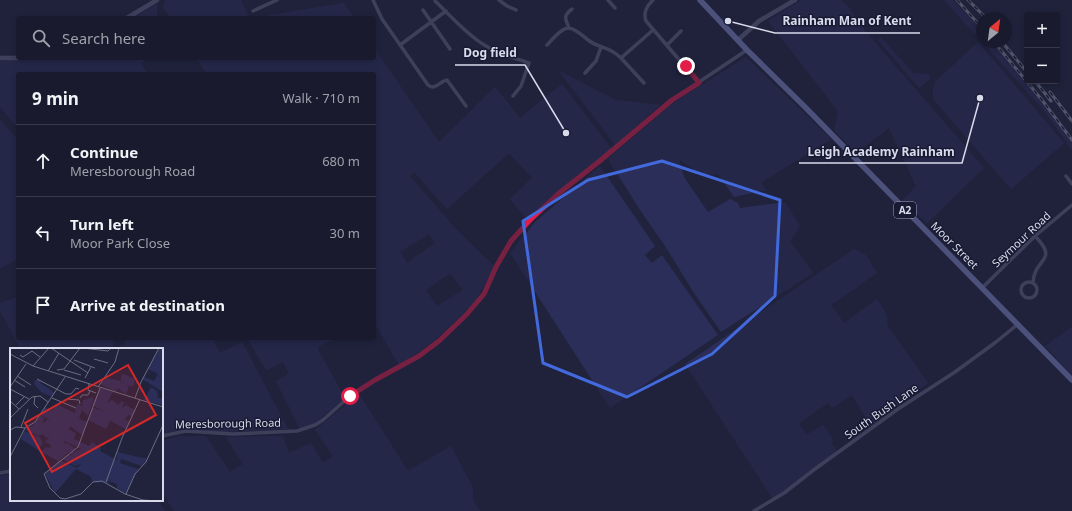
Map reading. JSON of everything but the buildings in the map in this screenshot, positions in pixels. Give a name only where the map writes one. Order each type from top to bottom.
[{"type":"main road","name":"A2","points":[[700,0],[738,40]]},
{"type":"main road","name":"Moor Street","points":[[738,40],[810,111],[895,200],[983,287],[1072,380]]},
{"type":"street","points":[[130,16],[157,0]]},
{"type":"street","points":[[253,11],[277,0]]},
{"type":"street","points":[[373,0],[382,19],[430,87],[434,88],[443,81],[447,80],[466,106]]},
{"type":"street","points":[[499,0],[516,10]]},
{"type":"street","points":[[608,0],[615,8]]},
{"type":"street","points":[[653,0],[647,7],[645,14],[646,21],[699,83]]},
{"type":"street","points":[[738,40],[759,21],[795,0]]},
{"type":"street","points":[[435,1],[481,43],[499,52],[529,63],[521,86],[512,96]]},
{"type":"street","points":[[572,9],[567,13],[565,18],[569,28],[593,44],[614,51],[644,83]]},
{"type":"street","points":[[423,10],[450,49]]},
{"type":"street","points":[[400,45],[446,11]]},
{"type":"street","points":[[547,45],[562,31],[569,28]]},
{"type":"street","points":[[621,58],[653,30]]},
{"type":"street","points":[[667,44],[681,30]]},
{"type":"street","points":[[585,73],[596,61],[601,47]]},
{"type":"street","name":"Meresborough Road","points":[[163,436],[186,431],[233,434],[297,431],[315,425],[350,396],[375,380],[419,356],[439,341],[467,314],[484,294],[496,267],[511,241],[529,221],[558,194],[672,100],[747,50]]},
{"type":"street","points":[[0,58],[16,58]]},
{"type":"street","points":[[1066,176],[1072,184]]},
{"type":"street","name":"Seymour Road","points":[[983,287],[1035,236],[1072,205]]},
{"type":"street","points":[[1033,283],[1028,282],[1022,285],[1021,290],[1024,296],[1031,297],[1035,294],[1036,289],[1033,283],[1033,275],[1046,254],[1044,246],[1035,236]]},
{"type":"street","name":"South Bush Lane","points":[[754,511],[784,493],[898,409],[955,372],[1018,324]]},
{"type":"street","points":[[0,473],[10,471]]},
{"type":"highlighted area","points":[[662,161],[780,200],[775,296],[712,354],[627,397],[543,363],[523,221],[588,180]]},
{"type":"shaded area","points":[[166,0],[241,0],[248,16],[169,16],[163,7]]},
{"type":"shaded area","points":[[802,0],[841,0],[847,5],[866,32],[984,168],[927,223],[902,201],[916,186],[889,128],[856,153],[834,130],[838,111],[768,21]]},
{"type":"shaded area","points":[[944,0],[953,0],[976,25],[976,35]]},
{"type":"shaded area","points":[[344,3],[353,16],[265,16]]},
{"type":"shaded area","points":[[157,4],[157,16],[136,16]]},
{"type":"shaded area","points":[[881,37],[913,73],[928,74],[931,78],[919,88],[878,40]]},
{"type":"shaded area","points":[[976,44],[976,48],[983,48],[1064,143],[1011,189],[933,99],[933,88],[935,82]]},
{"type":"shaded area","points":[[987,48],[997,48],[1024,81],[1024,84],[1026,84],[1063,129],[1072,143],[1072,150],[1042,108]]},
{"type":"shaded area","points":[[376,51],[439,142],[495,87],[520,118],[562,84],[611,148],[527,219],[510,199],[532,178],[509,153],[447,209],[414,172],[410,176],[456,229],[495,267],[473,304],[433,342],[399,365],[376,325],[376,72],[206,72],[197,60],[376,60]],"holes":[[[429,234],[435,243],[407,263],[400,252]],[[450,273],[463,290],[437,306],[426,290]]]},
{"type":"shaded area","points":[[746,57],[831,139],[761,183],[766,190],[734,197],[718,174],[703,176],[679,159],[684,177],[708,212],[730,199],[738,203],[740,208],[785,202],[800,226],[790,241],[813,273],[721,332],[694,293],[608,159],[672,104]]},
{"type":"shaded area","points":[[146,60],[141,64],[147,72],[16,72],[16,126],[0,107],[0,61]]},
{"type":"shaded area","points":[[559,71],[616,100],[660,105],[615,145]]},
{"type":"shaded area","points":[[0,120],[16,138],[16,260],[0,268]]},
{"type":"shaded area","points":[[600,166],[655,246],[645,255],[652,263],[662,255],[718,335],[610,408],[510,253],[535,222]]},
{"type":"shaded area","points":[[854,249],[866,255],[877,273],[831,305],[844,323],[877,299],[887,315],[887,325],[928,383],[871,426],[852,395],[832,408],[828,403],[799,423],[806,435],[823,425],[833,439],[832,444],[837,452],[773,499],[685,364]]},
{"type":"shaded area","points":[[16,298],[16,340],[0,311],[0,303]]},
{"type":"shaded area","points":[[1072,327],[1072,375],[1045,346]]},
{"type":"shaded area","points":[[16,340],[112,340],[114,348],[20,348]]},
{"type":"shaded area","points":[[124,340],[213,340],[220,353],[242,342],[288,429],[223,432],[185,429],[163,434],[163,348],[118,348],[125,344]]},
{"type":"shaded area","points":[[248,340],[332,340],[317,348],[345,398],[315,423],[300,429],[276,381],[289,374],[283,362],[266,370]]},
{"type":"shaded area","points":[[359,394],[408,471],[451,446],[473,488],[473,500],[480,511],[174,511],[163,494],[163,441],[179,436],[206,436],[230,472],[243,464],[226,437],[283,436],[289,453],[311,443],[323,463],[333,456],[315,430]]},
{"type":"shaded area","points":[[10,474],[10,501],[159,501],[165,511],[0,511],[0,476]]},
{"type":"railway","points":[[957,0],[976,21]]},
{"type":"railway","points":[[968,0],[980,12]]},
{"type":"railway","points":[[999,48],[1042,100],[1072,140]]},
{"type":"railway","points":[[1007,48],[1024,68]]},
{"type":"railway","points":[[1037,84],[1051,101]]},
{"type":"railway","points":[[1050,92],[1072,121]]},
{"type":"place","name":"Rainham Man of Kent","points":[[728,21]]},
{"type":"place","name":"Leigh Academy Rainham","points":[[980,98]]},
{"type":"place","name":"Dog field","points":[[566,133]]},
{"type":"route","points":[[350,396],[375,380],[419,356],[439,341],[467,314],[484,294],[496,267],[511,241],[544,206],[672,100],[699,83],[686,66]]}]
